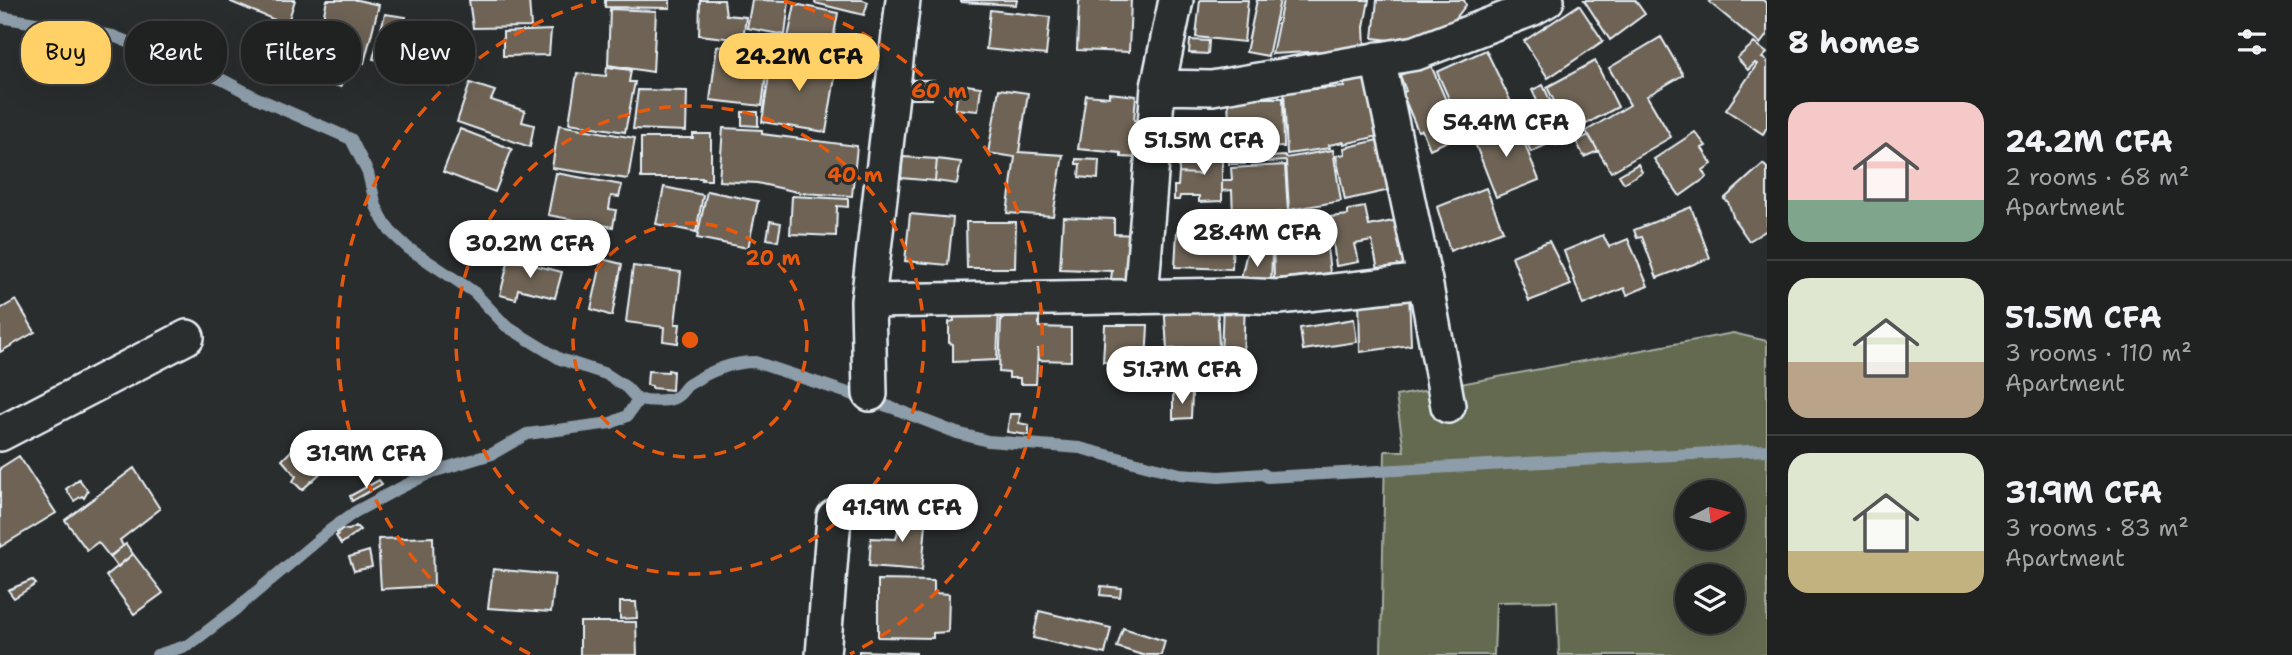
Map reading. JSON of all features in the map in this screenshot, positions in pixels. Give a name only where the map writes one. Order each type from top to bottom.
[{"type":"street","points":[[870,394],[869,301],[903,0]]},
{"type":"street","points":[[1141,297],[1158,87],[1176,0]]},
{"type":"street","points":[[1158,87],[1212,88],[1416,53],[1531,9],[1547,0]]},
{"type":"street","points":[[1378,59],[1425,281],[1448,406]]},
{"type":"street","points":[[869,301],[1238,295],[1279,297],[1425,281]]},
{"type":"street","points":[[0,434],[187,337]]},
{"type":"street","points":[[823,655],[834,517]]},
{"type":"green space","points":[[1733,333],[1767,341],[1767,655],[1559,655],[1557,601],[1496,602],[1494,655],[1381,655],[1385,451],[1404,451],[1396,396]]},
{"type":"building","points":[[295,0],[288,21],[277,21],[231,2]]},
{"type":"building","points":[[327,0],[358,0],[379,5],[364,63],[361,62],[361,21],[322,21]]},
{"type":"building","points":[[469,0],[529,0],[531,27],[475,28],[475,21],[472,21]]},
{"type":"building","points":[[605,0],[670,0],[670,8],[605,7]]},
{"type":"building","points":[[700,0],[724,0],[726,15],[746,17],[743,40],[699,35]]},
{"type":"building","points":[[752,0],[789,1],[785,35],[747,28]]},
{"type":"building","points":[[816,0],[868,2],[864,15],[815,3]]},
{"type":"building","points":[[961,0],[1017,0],[1016,5]]},
{"type":"building","points":[[1079,0],[1131,0],[1129,52],[1077,50]]},
{"type":"building","points":[[1200,0],[1248,0],[1244,42],[1196,37]]},
{"type":"building","points":[[1257,0],[1280,0],[1268,56],[1246,52]]},
{"type":"building","points":[[1283,0],[1369,0],[1364,27],[1365,49],[1272,54]]},
{"type":"building","points":[[1377,0],[1464,0],[1466,5],[1452,23],[1415,43],[1373,38]]},
{"type":"building","points":[[1584,0],[1635,0],[1645,14],[1610,40]]},
{"type":"building","points":[[1763,0],[1767,4],[1767,35],[1760,44],[1709,2]]},
{"type":"building","points":[[795,4],[838,13],[830,56],[786,47]]},
{"type":"building","points":[[1579,5],[1603,41],[1548,78],[1524,41]]},
{"type":"building","points":[[610,9],[656,11],[653,72],[608,65]]},
{"type":"building","points":[[990,10],[1050,17],[1046,55],[986,49]]},
{"type":"building","points":[[385,14],[406,17],[405,21],[383,21]]},
{"type":"building","points":[[551,30],[549,55],[503,56],[503,32]]},
{"type":"building","points":[[1661,37],[1683,75],[1647,96],[1671,137],[1611,172],[1586,131],[1630,105],[1609,68]]},
{"type":"building","points":[[1190,40],[1209,41],[1208,54],[1189,53]]},
{"type":"building","points":[[1754,43],[1767,53],[1762,58],[1767,61],[1767,127],[1763,134],[1726,110],[1757,64],[1748,70],[1737,58]]},
{"type":"building","points":[[717,46],[769,53],[762,106],[710,100]]},
{"type":"building","points":[[1486,50],[1511,102],[1497,108],[1501,123],[1462,138],[1461,135],[1430,149],[1422,130],[1418,131],[1402,93],[1406,91],[1400,75],[1430,63],[1454,119],[1457,117],[1437,72]]},
{"type":"building","points":[[772,55],[837,65],[826,132],[762,122]]},
{"type":"building","points":[[1595,61],[1618,107],[1571,132],[1573,137],[1556,145],[1547,123],[1561,115],[1547,87]]},
{"type":"building","points":[[607,67],[631,70],[629,82],[635,82],[625,132],[569,123],[577,73],[606,76]]},
{"type":"building","points":[[1376,77],[1387,134],[1329,145],[1330,148],[1287,154],[1284,91],[1344,87],[1343,82]]},
{"type":"building","points":[[907,80],[934,80],[932,99],[906,99]]},
{"type":"building","points":[[470,84],[495,91],[491,100],[525,111],[522,122],[534,125],[530,147],[457,122]]},
{"type":"building","points":[[959,84],[981,87],[978,111],[955,109]]},
{"type":"building","points":[[1543,85],[1550,100],[1541,105],[1551,133],[1544,136],[1546,145],[1531,152],[1515,117],[1539,105],[1532,90]]},
{"type":"building","points":[[999,89],[1028,93],[1019,152],[1063,155],[1053,216],[1007,213],[1015,157],[988,153]]},
{"type":"building","points":[[638,90],[687,91],[686,131],[633,129]]},
{"type":"building","points":[[1109,93],[1136,96],[1134,120],[1144,121],[1140,158],[1121,157],[1121,153],[1078,149],[1086,95],[1109,97]]},
{"type":"building","points":[[1228,98],[1283,98],[1284,147],[1230,148]]},
{"type":"building","points":[[742,112],[758,112],[758,126],[742,125]]},
{"type":"building","points":[[1516,122],[1539,180],[1496,197],[1473,138]]},
{"type":"building","points":[[559,125],[635,138],[628,179],[552,168]]},
{"type":"building","points":[[723,128],[762,130],[762,134],[857,146],[852,196],[802,193],[757,183],[719,181]]},
{"type":"building","points":[[460,129],[512,149],[495,192],[443,172]]},
{"type":"building","points":[[1695,132],[1706,146],[1702,148],[1712,164],[1703,170],[1707,177],[1680,196],[1654,159]]},
{"type":"building","points":[[693,134],[711,134],[711,180],[641,178],[641,138],[693,138]]},
{"type":"building","points":[[1589,135],[1598,151],[1584,157],[1576,141]]},
{"type":"building","points":[[1390,137],[1399,188],[1345,200],[1336,156],[1345,154],[1344,148]]},
{"type":"building","points":[[1179,144],[1201,144],[1200,174],[1179,173]]},
{"type":"building","points":[[1201,144],[1222,144],[1222,201],[1199,202],[1199,196],[1180,196],[1179,200],[1174,200],[1174,186],[1178,186],[1179,173],[1200,174]]},
{"type":"building","points":[[1229,149],[1246,149],[1245,164],[1229,164]]},
{"type":"building","points":[[1333,150],[1341,201],[1289,210],[1286,161],[1267,162],[1267,157],[1286,158]]},
{"type":"building","points":[[903,157],[937,159],[935,181],[901,178]]},
{"type":"building","points":[[937,159],[961,162],[957,184],[935,181]]},
{"type":"building","points":[[1076,159],[1099,160],[1098,179],[1079,177],[1080,164],[1076,164]]},
{"type":"building","points":[[1638,164],[1642,172],[1624,183],[1619,175]]},
{"type":"building","points":[[1763,164],[1767,168],[1767,230],[1749,241],[1724,199]]},
{"type":"building","points":[[1285,165],[1288,212],[1233,215],[1232,190],[1222,191],[1222,180],[1232,180],[1231,168]]},
{"type":"building","points":[[556,173],[622,185],[619,197],[611,196],[609,209],[616,210],[613,227],[548,215]]},
{"type":"building","points":[[664,187],[703,195],[696,232],[656,224]]},
{"type":"building","points":[[1486,188],[1503,231],[1450,251],[1437,207]]},
{"type":"building","points":[[707,191],[758,201],[748,248],[697,238]]},
{"type":"building","points":[[792,196],[848,199],[848,207],[837,206],[836,236],[790,234]]},
{"type":"building","points":[[1365,207],[1369,226],[1407,218],[1417,261],[1378,270],[1372,241],[1355,244],[1359,262],[1336,266],[1330,217],[1348,215],[1348,210]]},
{"type":"building","points":[[1691,207],[1710,258],[1657,278],[1642,237],[1637,238],[1634,230]]},
{"type":"building","points":[[910,214],[953,218],[948,265],[905,261]]},
{"type":"building","points":[[1063,217],[1114,219],[1114,234],[1138,235],[1136,280],[1111,279],[1112,271],[1060,269]]},
{"type":"building","points":[[1204,217],[1233,219],[1232,269],[1175,267],[1177,231],[1205,230]]},
{"type":"building","points":[[770,221],[781,223],[778,241],[767,239]]},
{"type":"building","points":[[966,222],[1016,222],[1015,268],[967,268]]},
{"type":"building","points":[[1324,222],[1330,273],[1274,279],[1273,233],[1292,233],[1292,245],[1299,246],[1296,225]]},
{"type":"building","points":[[1603,235],[1609,247],[1628,239],[1648,286],[1627,295],[1624,288],[1583,305],[1564,251]]},
{"type":"building","points":[[1549,241],[1571,285],[1529,301],[1512,256]]},
{"type":"building","points":[[1247,252],[1272,254],[1271,285],[1240,282]]},
{"type":"building","points":[[509,259],[562,272],[555,298],[518,289],[516,299],[500,295]]},
{"type":"building","points":[[602,259],[622,264],[612,316],[591,309]]},
{"type":"building","points":[[633,266],[681,272],[675,324],[680,324],[678,343],[663,341],[664,327],[626,322]]},
{"type":"building","points":[[1409,292],[1411,345],[1360,352],[1359,296]]},
{"type":"building","points":[[16,300],[35,332],[0,352],[0,309]]},
{"type":"building","points":[[1217,300],[1219,347],[1167,349],[1164,303]]},
{"type":"building","points":[[1223,300],[1245,300],[1243,361],[1221,360]]},
{"type":"building","points":[[999,308],[997,360],[953,362],[949,322],[954,321],[953,312]]},
{"type":"building","points":[[1039,316],[1039,327],[1071,328],[1071,361],[1039,360],[1038,348],[1036,384],[1020,384],[1020,378],[1009,378],[1009,373],[999,372],[1001,318]]},
{"type":"building","points":[[1354,319],[1357,342],[1303,350],[1300,328]]},
{"type":"building","points":[[1105,325],[1148,325],[1146,363],[1103,362]]},
{"type":"building","points":[[648,371],[673,371],[672,390],[647,385]]},
{"type":"building","points":[[1173,394],[1192,394],[1191,418],[1173,419]]},
{"type":"building","points":[[1010,414],[1020,414],[1019,423],[1029,425],[1029,435],[1007,432]]},
{"type":"building","points":[[300,442],[326,468],[302,490],[293,481],[296,476],[282,460]]},
{"type":"building","points":[[19,456],[56,513],[0,547],[0,468]]},
{"type":"building","points":[[134,468],[160,509],[120,540],[123,546],[110,557],[98,542],[87,550],[65,520]]},
{"type":"building","points":[[79,479],[88,491],[84,498],[82,496],[74,501],[66,489]]},
{"type":"building","points":[[379,480],[382,484],[352,501],[350,496]]},
{"type":"building","points":[[903,510],[927,512],[922,570],[869,566],[871,538],[896,539]]},
{"type":"building","points":[[356,526],[360,530],[341,544],[337,533]]},
{"type":"building","points":[[433,537],[434,586],[381,589],[378,539]]},
{"type":"building","points":[[126,544],[133,554],[118,567],[110,556]]},
{"type":"building","points":[[369,551],[372,567],[354,571],[349,557]]},
{"type":"building","points":[[133,554],[163,593],[134,614],[106,576]]},
{"type":"building","points":[[493,569],[555,575],[551,612],[488,608]]},
{"type":"building","points":[[32,580],[36,584],[14,598],[8,590]]},
{"type":"building","points":[[878,580],[934,581],[934,593],[949,594],[948,632],[933,633],[933,638],[878,637]]},
{"type":"building","points":[[1101,586],[1121,588],[1120,597],[1100,595]]},
{"type":"building","points":[[620,602],[636,602],[637,618],[620,619]]},
{"type":"building","points":[[1039,611],[1111,628],[1105,654],[1033,638]]},
{"type":"building","points":[[580,622],[636,622],[637,655],[580,655]]},
{"type":"building","points":[[1123,628],[1165,641],[1161,655],[1142,655],[1117,647]]},
{"type":"building","points":[[859,651],[916,653],[916,655],[859,655]]},
{"type":"waterway","points":[[0,17],[113,36],[223,80],[257,98],[351,139],[368,173],[376,206],[383,220],[390,231],[408,248],[474,292],[506,326],[560,359],[606,374],[626,387],[638,400],[672,399],[688,385],[711,372],[755,362],[893,408],[957,433],[988,441],[1080,448],[1180,474],[1219,477],[1263,474],[1268,477],[1767,450]]},
{"type":"waterway","points":[[157,655],[189,645],[330,530],[355,512],[392,492],[432,472],[492,454],[527,434],[611,423],[627,416],[638,400]]}]
